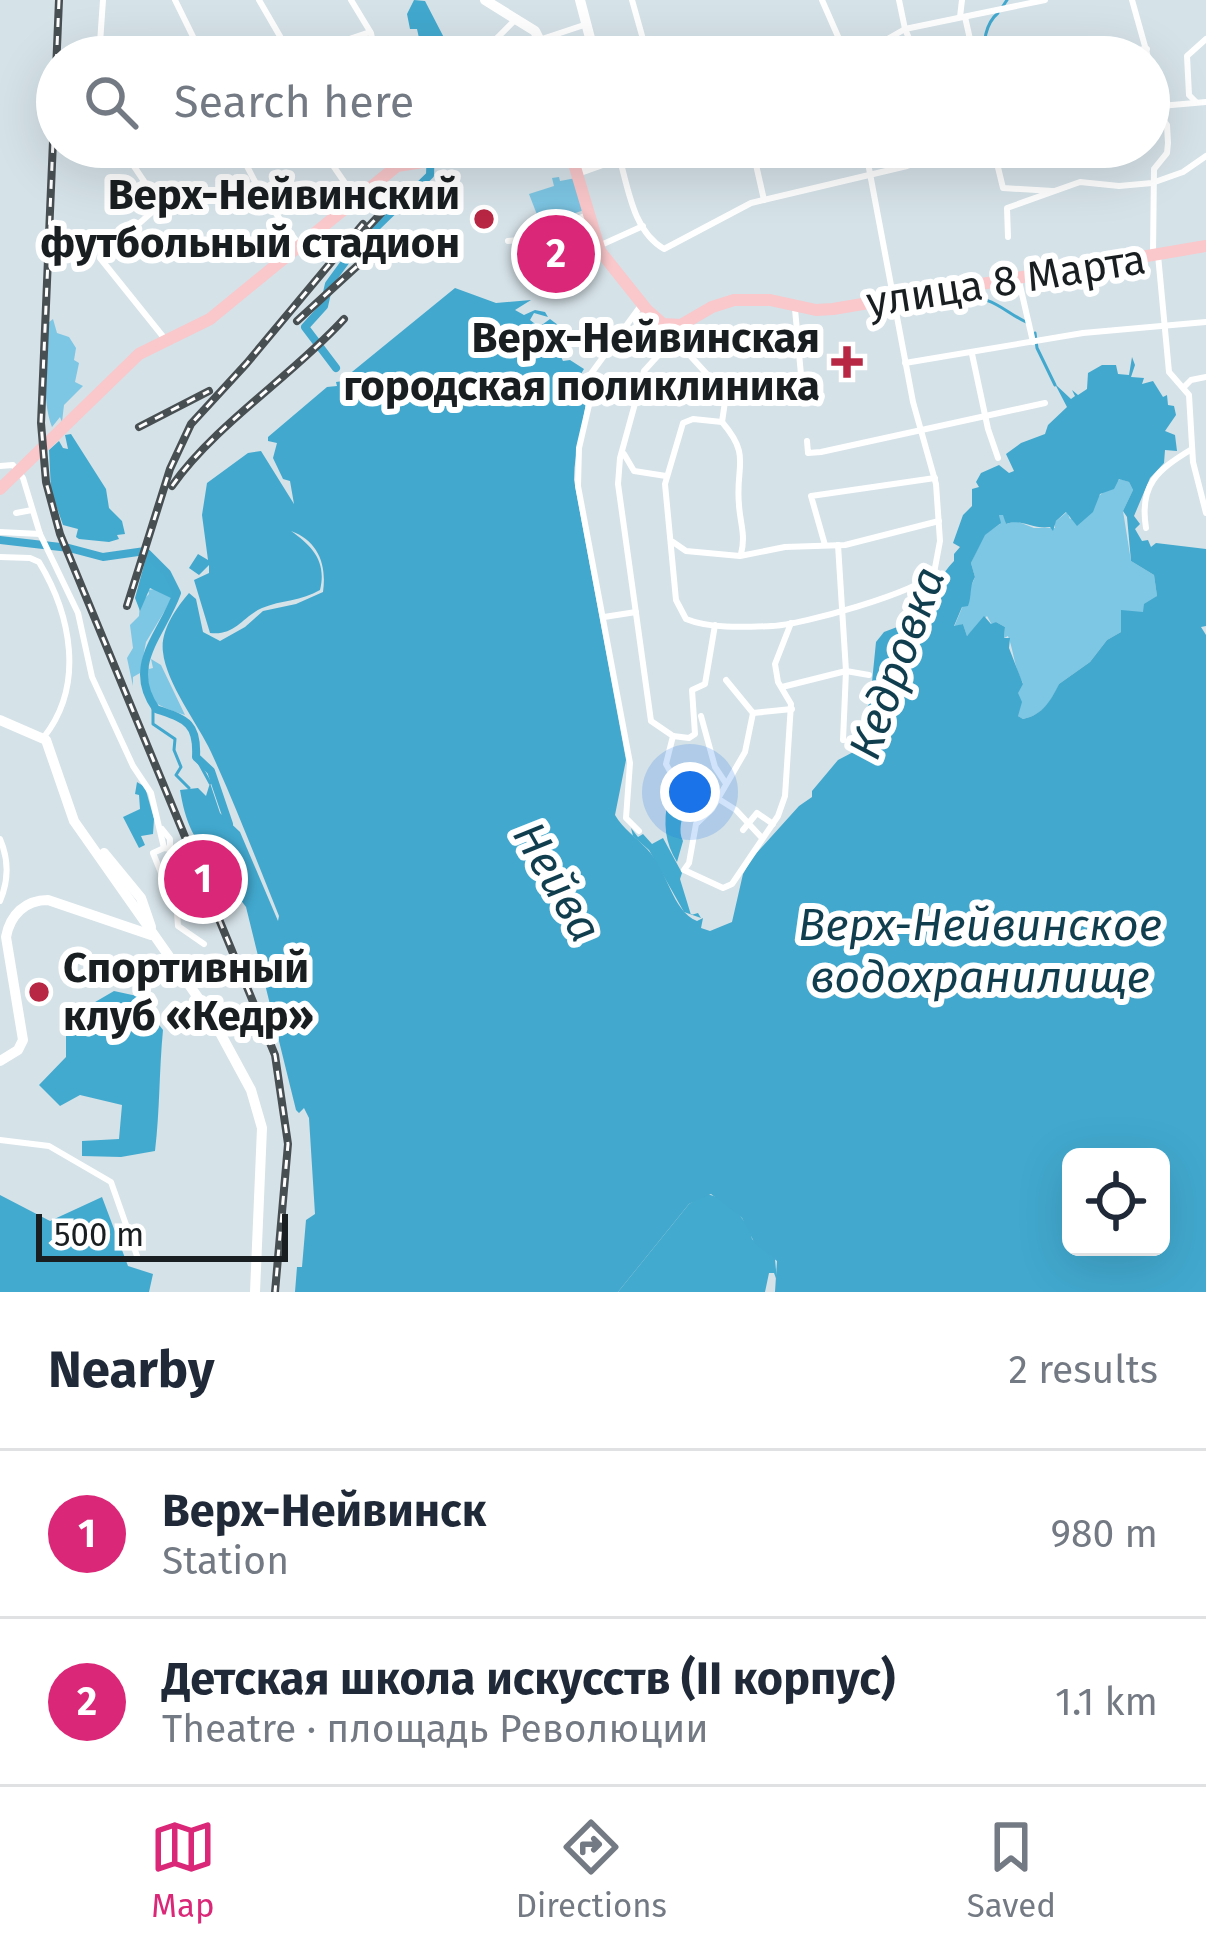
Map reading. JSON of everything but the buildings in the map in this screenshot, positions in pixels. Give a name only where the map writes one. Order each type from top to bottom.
[{"type":"main road","points":[[0,490],[139,355],[210,319],[395,168]]},
{"type":"main road","points":[[576,168],[598,246],[642,304],[672,332]]},
{"type":"main road","name":"улица 8 Марта","points":[[672,332],[728,301],[770,300],[832,309],[1206,246]]},
{"type":"street","points":[[100,36],[103,0]]},
{"type":"street","points":[[176,0],[193,36]]},
{"type":"street","points":[[259,0],[281,36]]},
{"type":"street","points":[[352,0],[371,36]]},
{"type":"street","points":[[485,0],[538,36]]},
{"type":"street","points":[[580,0],[589,36]]},
{"type":"street","points":[[632,0],[642,36]]},
{"type":"street","points":[[822,0],[841,36]]},
{"type":"street","points":[[899,0],[908,36]]},
{"type":"street","points":[[962,0],[968,36]]},
{"type":"street","points":[[892,36],[905,29],[1045,0]]},
{"type":"street","points":[[1132,0],[1142,36]]},
{"type":"street","points":[[499,36],[517,18]]},
{"type":"street","points":[[551,36],[586,24]]},
{"type":"street","points":[[358,36],[370,32]]},
{"type":"street","points":[[1189,100],[1187,56],[1206,39]]},
{"type":"street","points":[[1170,103],[1206,102]]},
{"type":"street","points":[[1009,237],[1007,208],[1090,180],[1119,186],[1152,183],[1183,172],[1206,156]]},
{"type":"street","points":[[141,168],[160,205],[100,257],[165,338]]},
{"type":"street","points":[[248,168],[262,195],[300,246]]},
{"type":"street","points":[[335,168],[356,199]]},
{"type":"street","points":[[577,172],[590,168]]},
{"type":"street","points":[[623,168],[629,200],[644,226],[659,248],[669,248],[738,208],[892,168]]},
{"type":"street","points":[[757,168],[764,200]]},
{"type":"street","points":[[740,556],[742,454],[737,439],[722,422],[693,419],[683,423],[666,476],[676,599],[681,614],[691,622],[791,623],[928,580],[938,564],[934,478],[905,363],[896,296],[890,289],[868,168]]},
{"type":"street","points":[[999,168],[1004,188],[1054,191]]},
{"type":"street","points":[[1154,168],[1156,255],[1171,378],[1189,395],[1192,449],[1206,513]]},
{"type":"street","points":[[508,241],[527,239],[587,215]]},
{"type":"street","points":[[598,246],[644,226]]},
{"type":"street","points":[[1019,277],[1036,341]]},
{"type":"street","points":[[638,831],[626,815],[630,763],[579,499],[578,452],[590,405],[591,372],[642,304]]},
{"type":"street","points":[[796,305],[803,397]]},
{"type":"street","points":[[905,363],[1036,341],[1206,322]]},
{"type":"street","points":[[715,625],[705,684],[692,690],[694,735],[673,736],[652,723],[618,490],[623,450],[646,368],[672,332],[725,393],[722,422]]},
{"type":"street","points":[[972,354],[998,458]]},
{"type":"street","points":[[1184,387],[1206,377]]},
{"type":"street","points":[[807,440],[808,453],[1045,403]]},
{"type":"street","points":[[1146,528],[1142,506],[1154,477],[1192,449]]},
{"type":"street","points":[[623,450],[634,471],[666,476]]},
{"type":"street","points":[[0,466],[10,464],[19,470],[46,550],[78,613],[92,677],[133,766],[151,793],[164,848],[153,853],[178,926],[204,944]]},
{"type":"street","points":[[825,545],[811,496],[934,478]]},
{"type":"street","points":[[16,513],[32,510]]},
{"type":"street","points":[[671,538],[686,551],[740,556],[785,547],[838,545],[939,520]]},
{"type":"street","points":[[0,532],[41,537]]},
{"type":"street","points":[[838,545],[846,671],[843,740]]},
{"type":"street","points":[[0,557],[40,562],[67,626],[67,683],[44,737],[69,812],[236,1059],[258,1111],[262,1144],[254,1292]]},
{"type":"street","points":[[604,617],[637,612]]},
{"type":"street","points":[[753,712],[745,752],[698,822],[684,870],[728,888],[782,809],[792,709],[775,664],[791,623]]},
{"type":"street","points":[[782,687],[846,671],[869,675]]},
{"type":"street","points":[[726,680],[753,712]]},
{"type":"street","points":[[753,712],[792,709]]},
{"type":"street","points":[[701,716],[713,764],[724,782]]},
{"type":"street","points":[[0,720],[44,737]]},
{"type":"street","points":[[673,736],[666,764],[698,822]]},
{"type":"street","points":[[717,798],[736,810],[745,827],[762,838]]},
{"type":"street","points":[[745,827],[757,813],[773,824]]},
{"type":"street","points":[[0,839],[7,866],[0,901]]},
{"type":"street","points":[[0,1061],[18,1050],[23,1040],[5,967],[10,922],[20,909],[48,900],[117,924],[141,919]]},
{"type":"street","points":[[117,924],[141,919]]},
{"type":"street","points":[[141,919],[154,936]]},
{"type":"street","points":[[0,1140],[49,1146],[111,1182],[137,1256]]},
{"type":"shaded area","points":[[552,178],[560,181],[576,178],[584,210],[541,225],[529,194],[554,186]]},
{"type":"shaded area","points":[[53,319],[57,333],[69,337],[76,348],[75,382],[83,386],[64,405],[62,422],[60,417],[52,427],[46,376],[48,323]]},
{"type":"shaded area","points":[[71,434],[106,489],[109,508],[122,521],[125,534],[117,535],[119,539],[79,539],[78,529],[63,525],[51,491],[49,450],[59,441],[68,449],[65,435]]},
{"type":"shaded area","points":[[1120,479],[1133,490],[1123,511],[1131,561],[1154,575],[1157,596],[1144,613],[1123,624],[1121,632],[1107,640],[1090,662],[1059,684],[1041,710],[1023,719],[1018,716],[1017,693],[1023,683],[1008,636],[1004,638],[1005,627],[992,625],[987,616],[967,636],[963,624],[954,627],[975,577],[971,563],[984,535],[1000,524],[999,515],[1004,515],[1006,524],[1016,521],[1034,528],[1055,528],[1067,512],[1070,519]]},
{"type":"shaded area","points":[[147,554],[174,594],[171,598],[150,588],[140,611],[135,598]]},
{"type":"shaded area","points":[[148,590],[173,597],[146,642],[133,686],[127,658],[133,648],[130,625],[139,616]]},
{"type":"shaded area","points":[[147,657],[149,669],[153,668],[151,659],[161,665],[185,715],[150,697],[145,682]]},
{"type":"shaded area","points":[[137,782],[145,787],[154,819],[153,834],[141,836],[145,845],[139,848],[123,817],[140,809]]},
{"type":"shaded area","points":[[681,792],[687,807],[677,862],[668,840],[666,816],[668,799]]},
{"type":"shaded area","points":[[631,828],[652,844],[663,838],[682,873],[691,914],[684,912]]},
{"type":"shaded area","points":[[114,991],[137,996],[163,1030],[155,1151],[121,1157],[82,1156],[82,1141],[119,1139],[122,1105],[80,1095],[60,1106],[39,1085],[66,1057],[66,1019]]},
{"type":"shaded area","points":[[706,1194],[728,1204],[741,1217],[752,1239],[775,1259],[777,1281],[769,1273],[765,1292],[618,1292],[689,1204]]},
{"type":"shaded area","points":[[0,1195],[50,1221],[102,1197],[128,1266],[153,1274],[149,1292],[0,1292]]},
{"type":"water","points":[[414,0],[425,1],[443,36],[419,36],[417,29],[410,29],[407,14]]},
{"type":"water","name":"Верх-Нейвинское водохранилище","points":[[455,288],[496,303],[531,300],[515,310],[524,315],[535,310],[545,312],[548,317],[534,313],[530,320],[539,327],[550,319],[562,328],[563,339],[556,336],[554,342],[563,361],[584,369],[583,385],[587,385],[574,480],[626,760],[615,815],[654,858],[681,908],[697,921],[703,918],[701,928],[710,931],[732,922],[743,874],[752,858],[812,797],[838,760],[859,749],[876,642],[884,632],[905,624],[902,618],[908,609],[910,616],[913,610],[918,613],[917,601],[954,561],[960,547],[953,543],[963,515],[972,506],[972,489],[979,487],[976,482],[981,473],[999,465],[1009,473],[1014,471],[1006,454],[1045,434],[1067,407],[1055,384],[1071,399],[1075,396],[1072,390],[1078,395],[1087,389],[1088,373],[1102,365],[1116,365],[1118,374],[1129,375],[1132,357],[1131,377],[1144,378],[1142,384],[1153,381],[1163,397],[1167,395],[1168,405],[1174,406],[1176,415],[1165,431],[1175,435],[1177,451],[1165,450],[1164,463],[1150,478],[1134,516],[1140,524],[1135,529],[1151,547],[1156,543],[1206,549],[1206,626],[1201,627],[1206,635],[1206,1292],[775,1292],[777,1261],[755,1244],[742,1218],[711,1194],[689,1204],[618,1292],[295,1292],[306,1220],[315,1214],[309,1118],[304,1108],[299,1113],[296,1110],[242,893],[211,867],[219,861],[192,831],[180,790],[198,788],[206,796],[210,783],[220,813],[240,832],[278,921],[279,916],[211,752],[170,677],[163,644],[170,620],[189,593],[196,599],[203,632],[220,641],[263,611],[323,592],[319,555],[291,531],[316,555],[320,590],[262,608],[226,632],[210,633],[194,580],[209,573],[209,565],[199,575],[189,568],[198,554],[208,560],[202,515],[207,483],[248,453],[261,451],[294,504],[290,481],[283,479],[273,458],[277,443],[268,437],[327,387],[343,381],[340,376],[347,376]],"holes":[[[1119,479],[1129,482],[1133,490],[1123,511],[1131,561],[1154,575],[1157,596],[1144,604],[1143,612],[1121,610],[1121,632],[1059,684],[1041,710],[1023,719],[1018,716],[1023,684],[1009,648],[1010,638],[1004,638],[1005,627],[991,624],[984,616],[967,636],[963,624],[954,626],[962,607],[968,606],[975,577],[971,563],[985,535],[1001,523],[999,515],[1006,524],[1053,531],[1066,512],[1077,526],[1093,512],[1100,494],[1114,489]]]},
{"type":"waterway","name":"Кедровка","points":[[1003,6],[1007,0]]},
{"type":"waterway","name":"Кедровка","points":[[986,36],[998,13]]},
{"type":"waterway","name":"Нейва","points":[[336,368],[305,327],[324,306],[329,284],[356,247],[430,175],[430,168]]},
{"type":"waterway","name":"Кедровка","points":[[958,294],[964,301],[989,301],[1026,322]]},
{"type":"waterway","name":"Кедровка","points":[[1035,333],[1055,385]]},
{"type":"waterway","points":[[0,540],[103,557],[145,551],[167,573],[177,593],[149,650],[144,678],[147,693],[156,709],[192,729],[196,757],[211,771],[229,824]]},
{"type":"waterway","points":[[153,707],[153,724],[175,739],[181,767],[176,775],[189,788]]},
{"type":"waterway","points":[[198,761],[210,783]]},
{"type":"railway","points":[[57,36],[59,0]]},
{"type":"railway","points":[[52,168],[41,423],[46,482],[60,534],[275,1055],[288,1144],[275,1292]]},
{"type":"railway","points":[[356,240],[402,191]]},
{"type":"railway","points":[[127,606],[170,469],[191,424],[363,224]]},
{"type":"railway","points":[[297,321],[367,257]]},
{"type":"railway","points":[[172,486],[210,442],[344,319]]},
{"type":"railway","points":[[139,427],[209,391]]},
{"type":"place","name":"Верх-Нейвинский футбольный стадион","points":[[484,219]]},
{"type":"place","name":"Детская школа искусств (II корпус)","points":[[556,254]]},
{"type":"place","name":"Верх-Нейвинская городская поликлиника","points":[[847,362]]},
{"type":"place","name":"Верх-Нейвинск","points":[[203,879]]},
{"type":"place","name":"Спортивный клуб «Кедр»","points":[[39,992]]}]
